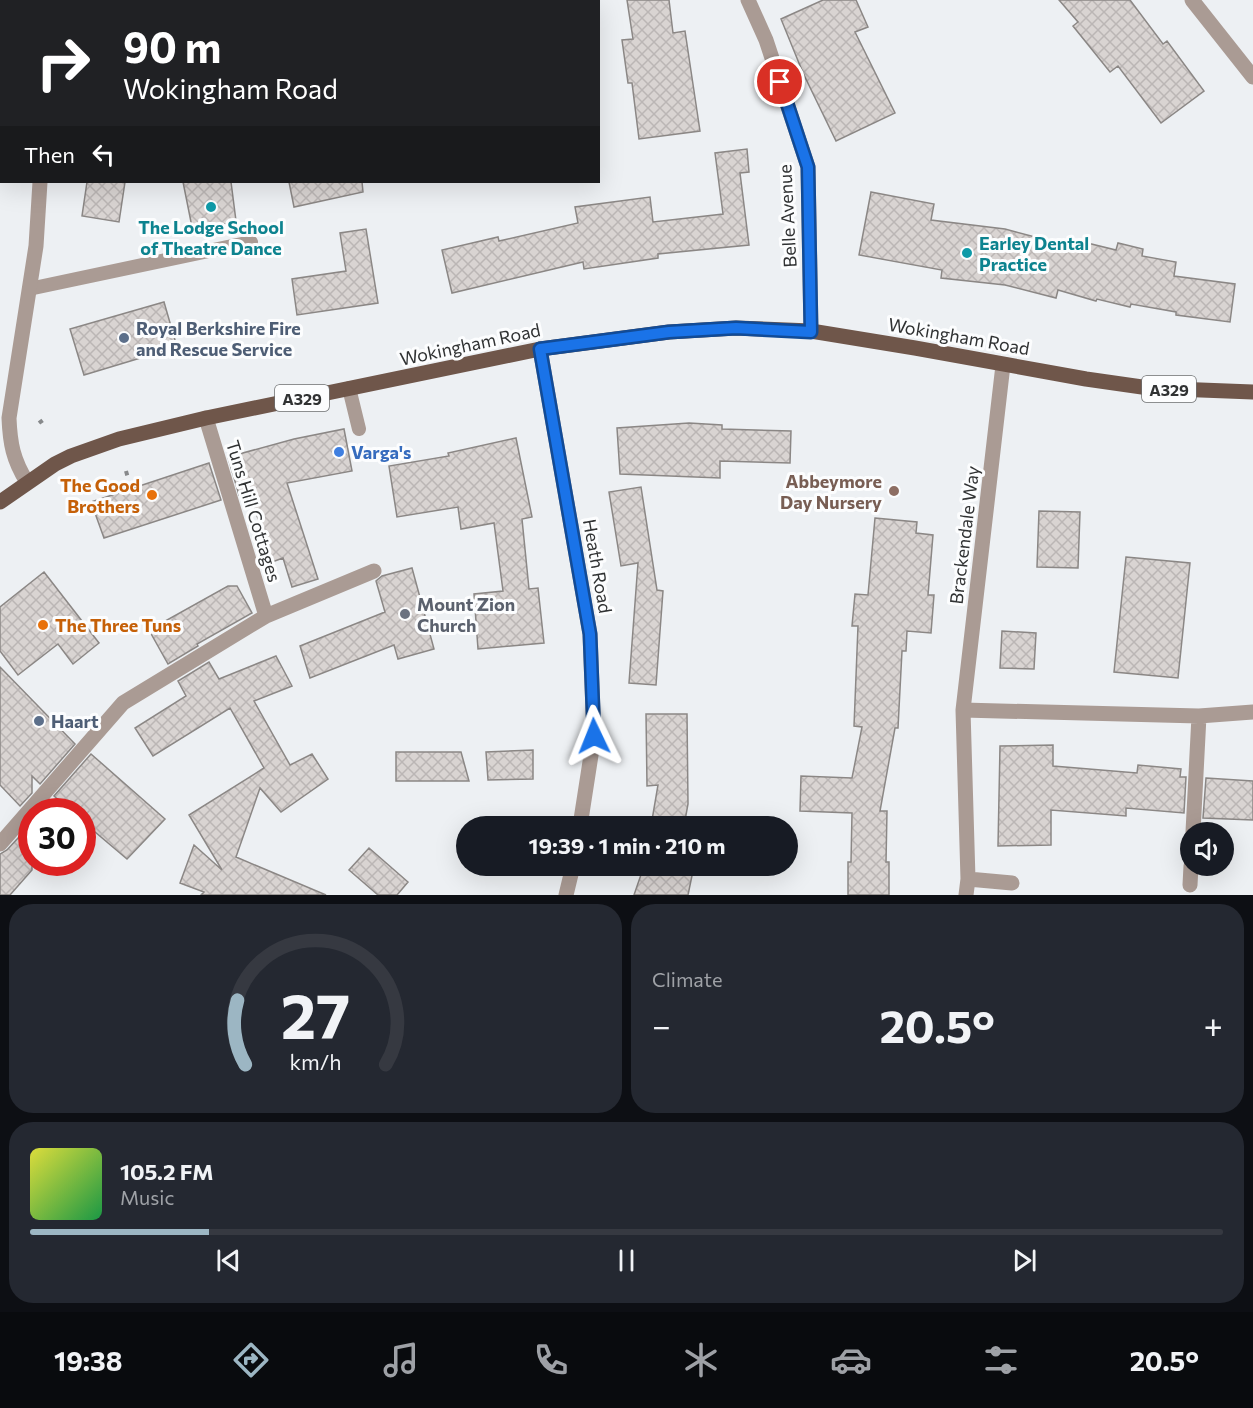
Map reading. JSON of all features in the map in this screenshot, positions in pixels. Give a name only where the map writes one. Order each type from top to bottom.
[{"type":"main road","name":"Wokingham Road","points":[[0,502],[27,482],[71,456],[119,439],[206,418],[540,349],[669,332],[736,328],[811,332],[1149,388],[1253,392]]},
{"type":"street","name":"Belle Avenue","points":[[748,0],[766,40],[808,167],[811,332]]},
{"type":"street","points":[[1192,0],[1253,76]]},
{"type":"street","points":[[27,482],[16,462],[10,442],[9,418],[36,246],[40,183]]},
{"type":"street","name":"Heath Road","points":[[540,349],[590,634],[594,736],[582,816]]},
{"type":"street","name":"Brackendale Way","points":[[1003,364],[963,710],[967,887],[1012,883]]},
{"type":"street","name":"Tuns Hill Cottages","points":[[206,418],[266,616]]},
{"type":"street","points":[[0,844],[123,703],[266,616],[374,571]]},
{"type":"street","points":[[963,710],[1199,716],[1253,712]]},
{"type":"street","points":[[1194,822],[1199,716]]},
{"type":"street","points":[[566,895],[571,876]]},
{"type":"street","points":[[1190,876],[1190,885]]},
{"type":"lane","points":[[29,289],[251,242]]},
{"type":"lane","points":[[349,388],[359,429]]},
{"type":"path","points":[[126,471],[128,478]]},
{"type":"building","points":[[627,0],[669,0],[673,33],[685,31],[700,131],[639,139],[632,83],[628,83],[622,40],[633,39]]},
{"type":"building","points":[[823,0],[856,0],[868,27],[855,32],[895,113],[836,141],[803,73],[781,19]]},
{"type":"building","points":[[1059,0],[1130,0],[1163,44],[1167,41],[1204,91],[1161,123],[1118,66],[1110,72],[1073,26],[1078,22]]},
{"type":"building","points":[[747,149],[749,172],[740,173],[749,245],[658,254],[658,258],[584,269],[583,262],[452,293],[442,250],[498,237],[499,241],[578,223],[575,207],[650,197],[653,222],[723,214],[715,153]]},
{"type":"building","points":[[87,183],[125,183],[119,222],[82,216]]},
{"type":"building","name":"The Lodge School of Theatre Dance","points":[[183,183],[231,183],[236,221],[193,232]]},
{"type":"building","points":[[289,183],[362,183],[363,192],[294,207]]},
{"type":"building","points":[[871,192],[934,204],[931,220],[1005,229],[1077,248],[1079,241],[1116,250],[1118,243],[1143,249],[1142,256],[1176,262],[1174,276],[1235,284],[1230,322],[1176,315],[1176,312],[1131,304],[1130,307],[1097,299],[1096,301],[1058,290],[1056,298],[1005,285],[941,278],[942,270],[859,255]]},
{"type":"building","points":[[366,229],[378,303],[297,315],[292,279],[346,271],[340,233]]},
{"type":"building","name":"Royal Berkshire Fire and Rescue Service","points":[[164,302],[177,347],[84,375],[70,329]]},
{"type":"building","points":[[689,423],[722,425],[722,429],[791,431],[790,463],[720,461],[720,478],[620,474],[617,428]]},
{"type":"building","points":[[344,429],[352,471],[287,483],[318,579],[292,587],[283,558],[272,562],[249,491],[239,495],[228,457],[294,439]]},
{"type":"building","points":[[516,438],[532,517],[522,519],[529,589],[538,588],[544,643],[478,649],[474,594],[503,591],[494,523],[461,529],[458,507],[397,517],[389,466],[449,456],[448,453]]},
{"type":"building","points":[[209,463],[221,500],[104,538],[91,502]]},
{"type":"building","points":[[641,487],[657,590],[663,591],[656,685],[629,683],[638,563],[621,566],[609,492]]},
{"type":"building","points":[[1039,511],[1080,512],[1078,568],[1037,567]]},
{"type":"building","points":[[875,518],[917,522],[916,533],[933,535],[928,595],[934,595],[931,633],[907,631],[906,651],[902,651],[898,728],[895,728],[880,811],[887,811],[886,862],[889,862],[889,895],[848,895],[852,813],[800,811],[801,776],[852,778],[862,727],[854,726],[858,626],[852,626],[855,594],[868,595]]},
{"type":"building","points":[[1126,557],[1190,563],[1178,678],[1114,672]]},
{"type":"building","points":[[412,568],[434,649],[398,659],[394,645],[310,678],[300,646],[385,612],[376,581],[382,576]]},
{"type":"building","name":"The Three Tuns","points":[[44,572],[99,643],[73,664],[58,644],[18,675],[0,651],[0,607]]},
{"type":"building","points":[[228,586],[237,586],[252,613],[197,644],[198,646],[168,664],[149,630]]},
{"type":"building","points":[[1002,631],[1036,633],[1034,669],[1000,668]]},
{"type":"building","points":[[276,656],[292,686],[254,701],[290,765],[312,754],[328,779],[281,812],[260,788],[236,857],[326,895],[201,895],[204,892],[180,883],[194,845],[222,870],[189,815],[264,768],[230,708],[153,756],[135,728],[186,696],[178,681],[209,662],[219,679]]},
{"type":"building","points":[[0,667],[75,744],[40,784],[32,776],[32,793],[27,798],[18,798],[18,804],[0,785]]},
{"type":"building","points":[[646,714],[687,714],[688,804],[686,816],[653,816],[658,785],[647,786]]},
{"type":"building","points":[[1053,745],[1053,766],[1137,773],[1138,765],[1181,769],[1180,777],[1186,777],[1184,813],[1126,808],[1126,816],[1051,810],[1051,845],[998,846],[1000,746]]},
{"type":"building","points":[[533,750],[533,779],[488,780],[486,752]]},
{"type":"building","points":[[396,752],[461,752],[469,781],[396,781]]},
{"type":"building","points":[[91,754],[165,819],[127,859],[96,833],[96,798],[56,798],[54,796]]},
{"type":"building","points":[[1206,778],[1253,781],[1253,820],[1203,818]]},
{"type":"building","points":[[18,838],[18,876],[27,876],[10,895],[0,895],[0,854]]},
{"type":"building","points":[[369,848],[408,882],[397,895],[378,895],[349,870]]},
{"type":"building","points":[[641,876],[692,876],[688,895],[634,895]]},
{"type":"place","name":"The Lodge School of Theatre Dance","points":[[211,207]]},
{"type":"place","name":"Earley Dental Practice","points":[[967,253]]},
{"type":"place","name":"Royal Berkshire Fire and Rescue Service","points":[[124,338]]},
{"type":"place","name":"Varga's","points":[[339,452]]},
{"type":"place","name":"Abbeymore Day Nursery","points":[[894,491]]},
{"type":"place","name":"The Good Brothers","points":[[152,495]]},
{"type":"place","name":"Mount Zion Church","points":[[405,614]]},
{"type":"place","name":"The Three Tuns","points":[[43,625]]},
{"type":"place","name":"Haart","points":[[39,721]]},
{"type":"route","points":[[594,736],[590,634],[540,349],[669,332],[736,328],[811,332],[808,167],[780,82]]}]
